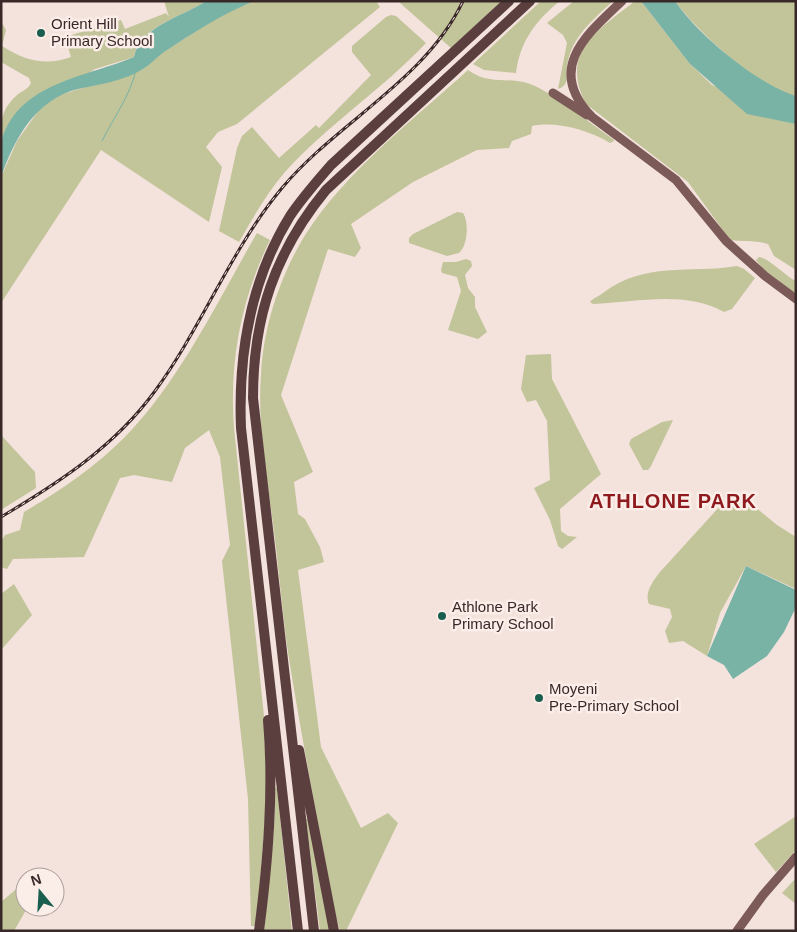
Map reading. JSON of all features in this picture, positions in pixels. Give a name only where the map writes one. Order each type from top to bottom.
[{"type":"highway","points":[[298,931],[241,428],[240,394],[244,336],[259,280],[291,215],[331,165],[509,1]]},
{"type":"highway","points":[[314,931],[253,398],[254,354],[270,285],[304,218],[326,190],[530,1]]},
{"type":"highway","points":[[259,931],[267,868],[270,803],[270,748],[265,676],[268,663]]},
{"type":"highway","points":[[285,678],[334,931]]},
{"type":"main road","points":[[592,117],[581,104],[574,90],[572,64],[577,48],[587,34],[622,1]]},
{"type":"main road","points":[[554,93],[579,111],[592,117],[676,180],[726,241],[765,276],[796,299]]},
{"type":"main road","points":[[737,931],[763,895],[796,857]]},
{"type":"green space","points":[[164,1],[206,1],[163,23],[144,37],[134,57],[95,69],[9,124],[1,140],[2,121],[7,106],[31,83],[29,78],[1,62],[1,21],[6,30],[2,46],[27,58],[44,61],[62,60],[71,57],[65,37],[121,20],[125,29],[166,13],[169,17]]},
{"type":"green space","points":[[254,1],[376,1],[380,7],[237,124],[218,132],[206,147],[222,167],[209,222],[101,150],[1,303],[1,177],[17,141],[41,107],[60,95],[143,69],[162,53],[224,13]]},
{"type":"green space","points":[[402,1],[502,1],[451,48],[400,3]]},
{"type":"green space","points":[[541,1],[560,1],[543,16],[530,33],[521,51],[516,73],[484,70],[473,64]]},
{"type":"green space","points":[[574,1],[613,1],[591,22],[573,46],[567,66],[566,83],[558,89],[567,43],[563,35],[547,23]]},
{"type":"green space","points":[[635,1],[641,1],[690,64],[712,85],[796,121],[796,270],[774,256],[768,244],[730,240],[688,182],[586,104],[579,86],[577,70],[580,56],[586,44],[596,33]]},
{"type":"green space","points":[[675,1],[796,1],[796,96],[776,90],[749,73],[707,36]]},
{"type":"green space","points":[[396,16],[426,43],[301,155],[285,172],[266,197],[239,242],[219,231],[237,148],[242,136],[252,127],[279,158],[316,125],[319,128],[371,75],[352,52],[352,46],[386,17]]},
{"type":"green space","points":[[468,70],[484,78],[522,82],[539,88],[572,109],[614,141],[610,143],[592,134],[562,126],[532,126],[531,134],[512,141],[509,148],[477,150],[413,182],[351,224],[361,248],[355,257],[328,249],[281,395],[313,472],[294,482],[298,514],[305,519],[320,547],[324,562],[298,570],[321,747],[361,828],[388,813],[398,823],[346,931],[340,931],[335,913],[296,701],[286,636],[260,414],[264,343],[282,280],[296,251],[312,225],[331,200],[374,154]]},
{"type":"green space","points":[[457,212],[463,213],[467,228],[466,239],[459,253],[447,256],[409,243],[409,238],[413,234]]},
{"type":"green space","points":[[257,233],[270,240],[251,285],[239,331],[233,379],[234,428],[266,735],[267,799],[256,926],[251,926],[248,799],[222,561],[230,545],[220,457],[209,430],[185,448],[172,482],[134,475],[120,478],[84,557],[13,559],[7,569],[1,567],[1,542],[5,535],[20,530],[24,512],[90,468],[114,448],[145,414],[181,365]]},
{"type":"green space","points":[[759,257],[767,260],[796,281],[796,294],[763,269],[756,260]]},
{"type":"green space","points":[[466,259],[471,261],[472,266],[465,275],[468,288],[475,297],[475,307],[487,332],[478,339],[448,330],[461,291],[457,277],[442,273],[443,262],[456,262]]},
{"type":"green space","points":[[737,266],[755,278],[732,309],[724,312],[709,305],[677,299],[593,304],[590,302],[619,283],[635,276],[668,270]]},
{"type":"green space","points":[[551,354],[552,379],[601,474],[560,509],[561,531],[568,536],[577,537],[562,549],[558,546],[550,520],[534,488],[550,480],[547,421],[536,400],[527,402],[521,389],[526,355]]},
{"type":"green space","points":[[673,420],[651,466],[648,470],[643,470],[629,444],[631,439],[662,422]]},
{"type":"green space","points":[[1,435],[35,472],[36,488],[1,510]]},
{"type":"green space","points":[[738,493],[777,525],[796,537],[796,589],[746,566],[720,613],[707,656],[683,641],[669,643],[665,631],[672,617],[670,609],[649,604],[648,591],[660,572],[731,494]]},
{"type":"green space","points":[[14,584],[32,615],[1,650],[1,594]]},
{"type":"green space","points":[[275,788],[277,788],[292,931],[264,931],[274,831]]},
{"type":"green space","points":[[796,816],[796,850],[776,872],[754,844]]},
{"type":"green space","points":[[306,819],[308,819],[330,931],[320,931]]},
{"type":"green space","points":[[796,878],[796,904],[782,893]]},
{"type":"green space","points":[[15,890],[15,917],[22,917],[14,931],[1,931],[1,902]]},
{"type":"water","points":[[206,1],[254,1],[197,31],[136,73],[112,82],[63,94],[50,102],[38,111],[20,135],[1,177],[2,139],[11,120],[24,105],[39,93],[57,84],[134,57],[144,37],[153,30]]},
{"type":"water","points":[[641,1],[675,1],[698,28],[730,57],[764,81],[796,96],[796,124],[747,114],[690,64]]},
{"type":"water","points":[[746,566],[796,590],[796,607],[784,632],[767,656],[733,679],[724,665],[707,656]]},
{"type":"waterway","points":[[102,141],[126,98],[136,70]]},
{"type":"railway","points":[[1,517],[85,462],[139,411],[155,391],[188,341],[247,236],[282,188],[328,142],[404,78],[447,29],[463,1]]},
{"type":"place","name":"Orient Hill Primary School","points":[[41,33]]},
{"type":"place","name":"Athlone Park Primary School","points":[[442,616]]},
{"type":"place","name":"Moyeni Pre-Primary School","points":[[539,698]]},
{"type":"district","name":"ATHLONE PARK","points":[[673,501]]}]
